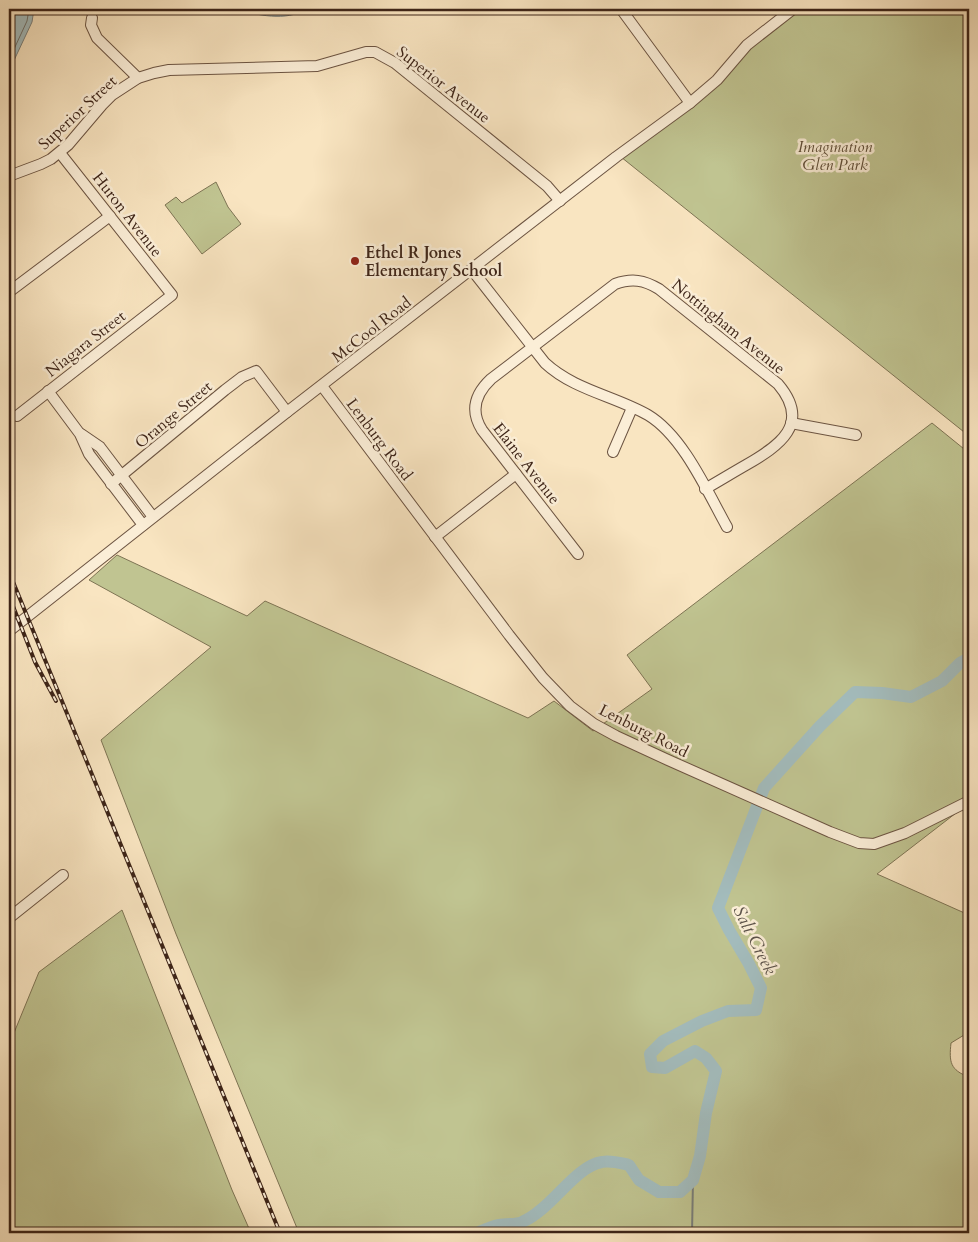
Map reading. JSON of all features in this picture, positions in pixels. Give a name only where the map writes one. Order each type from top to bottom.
[{"type":"street","points":[[621,9],[690,103]]},
{"type":"street","name":"McCool Road","points":[[9,631],[153,516],[616,157],[690,103],[717,80],[746,45],[793,9]]},
{"type":"street","points":[[92,18],[91,25],[97,38],[138,78]]},
{"type":"street","name":"Superior Avenue","points":[[138,78],[169,70],[317,66],[357,53],[375,52],[395,63],[547,186],[560,201]]},
{"type":"street","name":"Superior Street","points":[[9,176],[41,164],[60,153],[102,105],[138,78]]},
{"type":"street","name":"Huron Avenue","points":[[60,153],[172,294]]},
{"type":"street","points":[[9,292],[110,216]]},
{"type":"street","points":[[472,270],[545,363],[563,377],[656,421],[674,437],[727,527]]},
{"type":"street","name":"Nottingham Avenue","points":[[532,347],[616,284],[624,281],[642,280],[659,289],[778,384],[790,405],[790,423]]},
{"type":"street","name":"Niagara Street","points":[[17,416],[172,294]]},
{"type":"street","name":"Elaine Avenue","points":[[532,347],[484,385],[476,401],[476,418],[479,425],[578,554]]},
{"type":"street","name":"Orange Street","points":[[111,484],[225,390],[242,377],[256,371],[288,412]]},
{"type":"street","name":"Lenburg Road","points":[[322,386],[514,642],[556,694],[594,724],[616,736],[782,811],[859,843],[874,844],[905,833],[969,801]]},
{"type":"street","points":[[48,391],[80,434],[89,454],[143,525]]},
{"type":"street","points":[[613,452],[632,408]]},
{"type":"street","points":[[706,489],[777,445],[787,433],[790,423],[856,435]]},
{"type":"street","points":[[80,434],[100,448],[153,516]]},
{"type":"street","points":[[436,537],[516,474]]},
{"type":"street","points":[[9,918],[63,875]]},
{"type":"green space","name":"Imagination Glen Park","points":[[800,9],[969,9],[969,436],[621,157],[747,50]]},
{"type":"green space","points":[[216,182],[228,207],[241,224],[202,254],[165,205],[176,197],[182,203]]},
{"type":"green space","points":[[932,423],[969,453],[969,803],[877,874],[969,915],[969,1032],[951,1043],[950,1055],[954,1068],[969,1077],[969,1233],[299,1233],[176,934],[101,740],[211,647],[89,580],[117,555],[247,616],[265,601],[528,718],[554,701],[593,731],[652,689],[627,655]]},
{"type":"green space","points":[[122,910],[232,1190],[251,1233],[9,1233],[9,1045],[39,972]]},
{"type":"water","points":[[9,9],[34,9],[32,22],[9,71]]},
{"type":"water","points":[[235,9],[307,9],[290,15],[271,16]]},
{"type":"waterway","name":"Salt Creek","points":[[477,1233],[502,1224],[520,1223],[533,1216],[582,1171],[602,1162],[629,1165],[639,1180],[659,1192],[680,1192],[693,1180],[700,1156],[706,1113],[716,1071],[706,1058],[695,1051],[665,1068],[652,1067],[650,1054],[663,1041],[702,1021],[728,1011],[756,1010],[761,988],[718,908],[764,788],[820,726],[855,692],[911,697],[942,681],[960,663],[969,658]]},
{"type":"waterway","points":[[692,1233],[693,1180]]},
{"type":"railway","points":[[9,572],[280,1233]]},
{"type":"railway","points":[[9,596],[35,662],[56,701]]},
{"type":"place","name":"Ethel R Jones Elementary School","points":[[355,261]]}]
